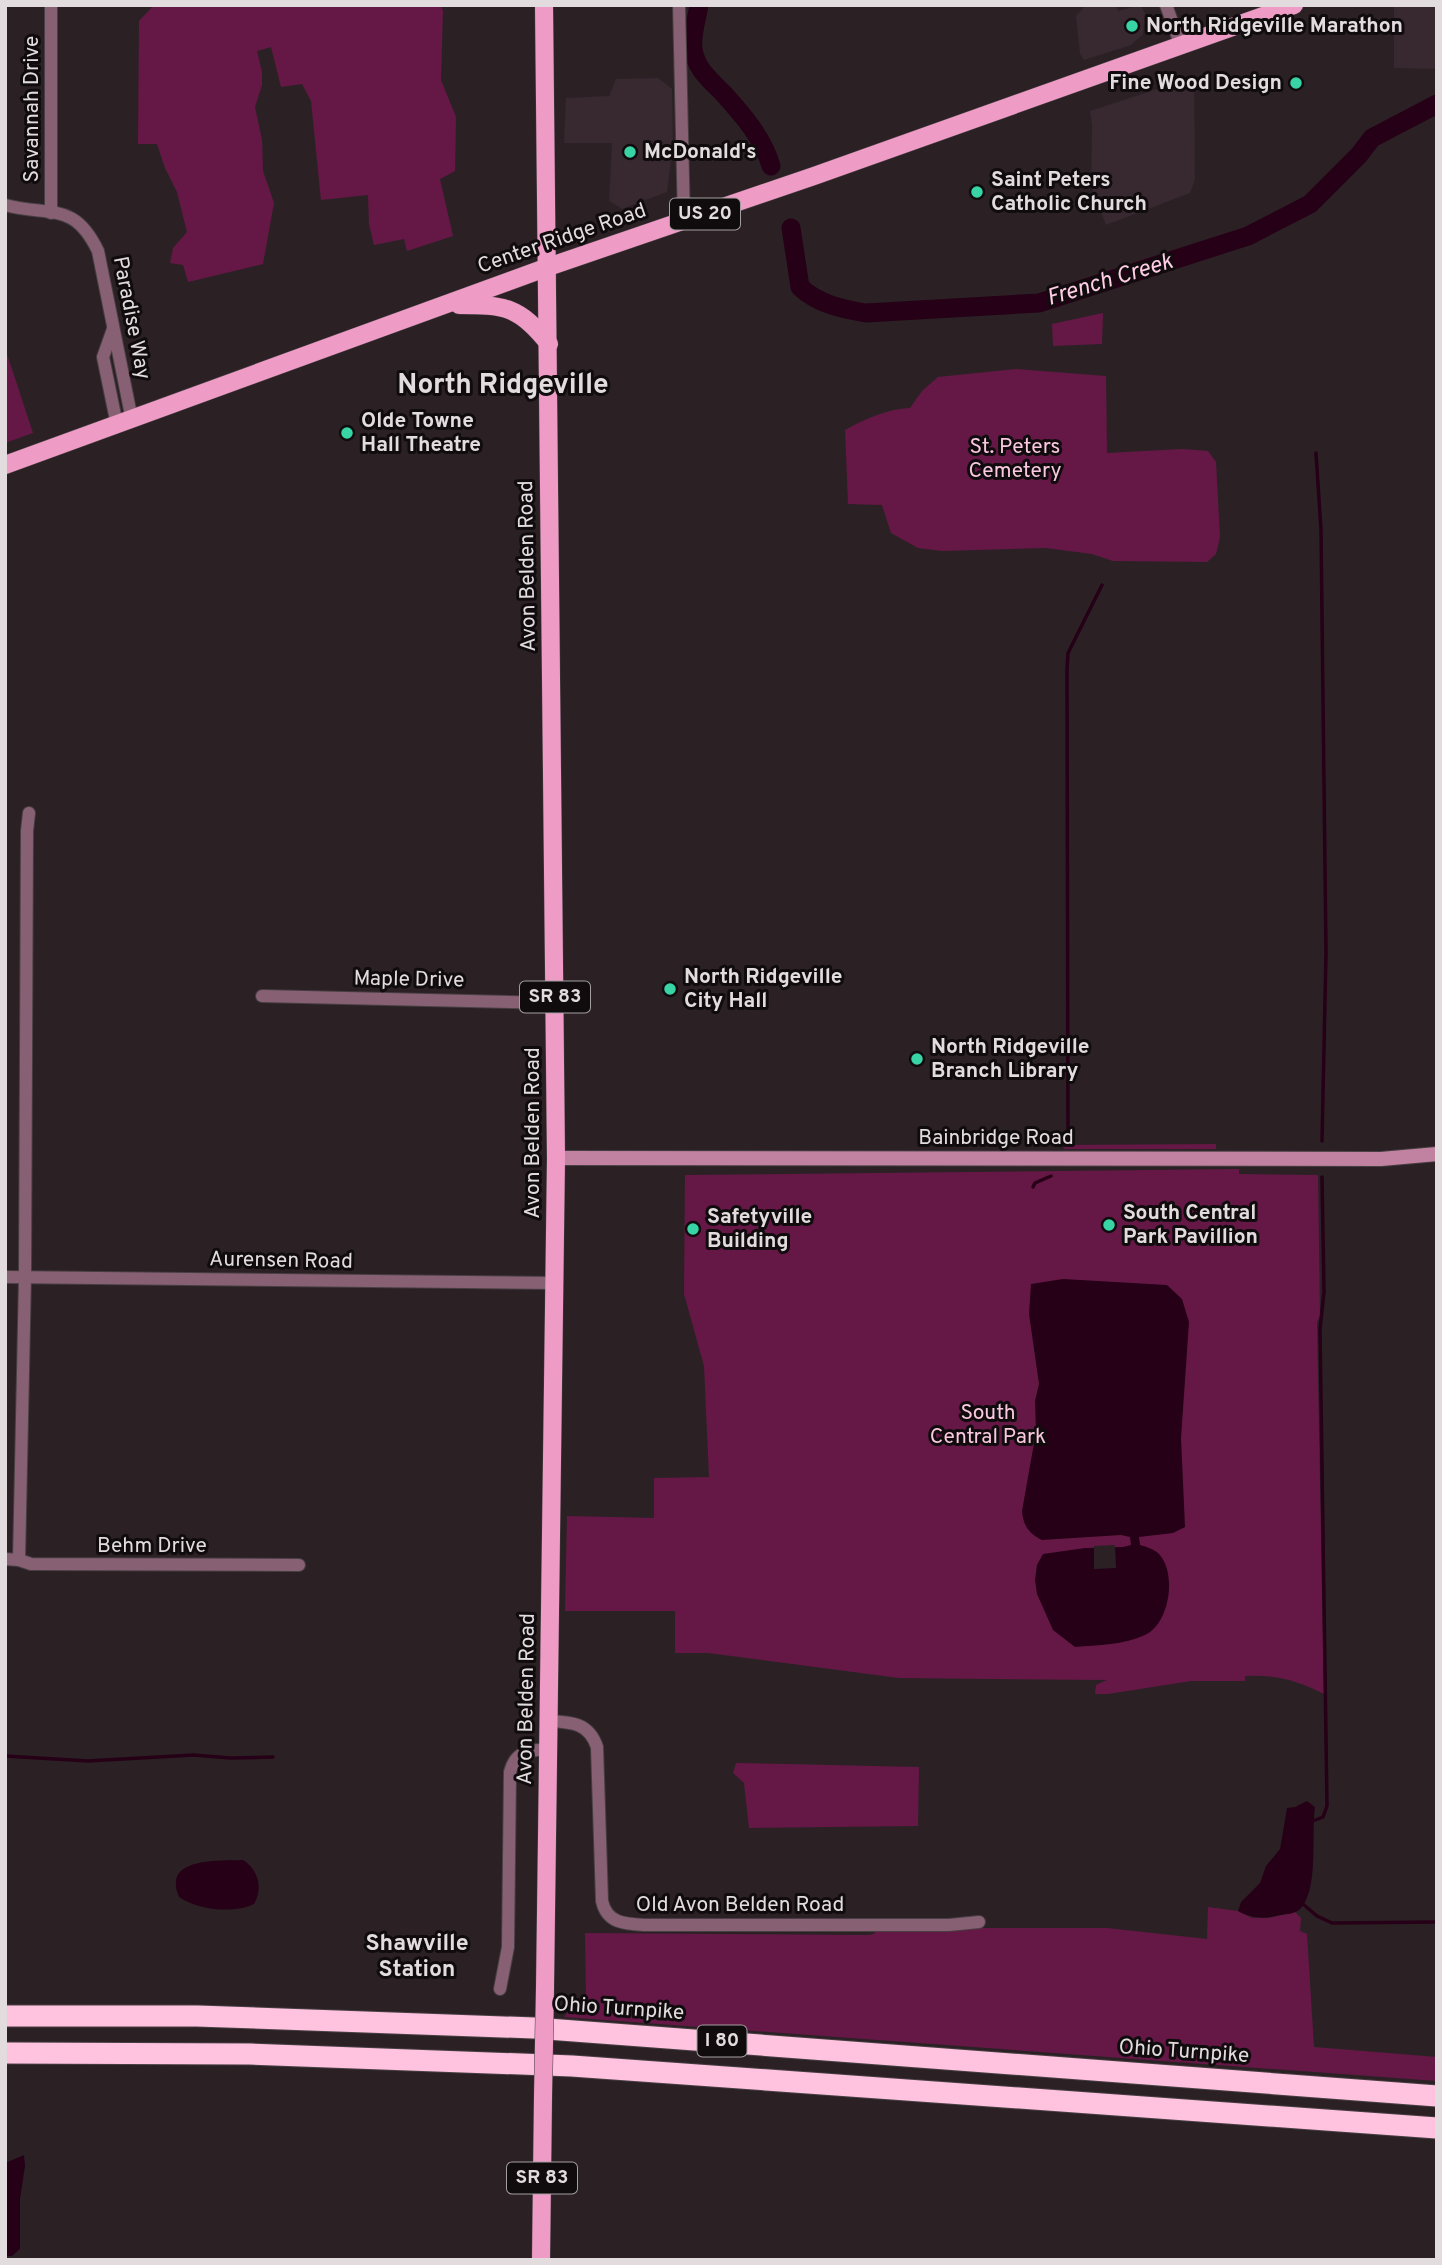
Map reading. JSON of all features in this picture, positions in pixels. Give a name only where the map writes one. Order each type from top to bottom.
[{"type":"highway","name":"Ohio Turnpike","points":[[5,2016],[197,2016],[534,2028],[1437,2096]]},
{"type":"highway","name":"I 80","points":[[5,2053],[250,2054],[572,2066],[1437,2128]]},
{"type":"main road","name":"Avon Belden Road","points":[[541,2260],[556,1158],[544,5]]},
{"type":"main road","name":"Center Ridge Road","points":[[5,465],[548,267],[1181,47],[1294,5]]},
{"type":"main road","points":[[444,305],[483,305],[512,310],[525,316],[549,344]]},
{"type":"street","name":"Savannah Drive","points":[[51,5],[51,213]]},
{"type":"street","points":[[679,5],[684,221]]},
{"type":"street","points":[[1166,5],[1181,47]]},
{"type":"street","name":"Paradise Way","points":[[5,205],[70,216],[83,224],[93,240],[98,251],[113,328],[124,423]]},
{"type":"street","points":[[19,1560],[29,813]]},
{"type":"street","name":"Maple Drive","points":[[262,996],[555,1003]]},
{"type":"street","name":"Bainbridge Road","points":[[556,1158],[1381,1159],[1437,1154]]},
{"type":"street","name":"Aurensen Road","points":[[5,1277],[555,1283]]},
{"type":"street","name":"Behm Drive","points":[[5,1559],[31,1564],[299,1566]]},
{"type":"street","name":"Old Avon Belden Road","points":[[549,1721],[579,1724],[591,1733],[597,1747],[602,1901],[606,1912],[614,1920],[646,1925],[949,1925],[979,1922]]},
{"type":"street","points":[[500,1989],[508,1947],[510,1772],[516,1758],[522,1753],[533,1749],[549,1749]]},
{"type":"shaded area","points":[[1086,5],[1116,5],[1118,11],[1140,5],[1145,13],[1143,34],[1131,45],[1084,60],[1080,54],[1076,16]]},
{"type":"shaded area","points":[[1394,5],[1437,5],[1437,69],[1394,68]]},
{"type":"shaded area","points":[[1194,77],[1195,179],[1190,193],[1106,225],[1091,186],[1090,111]]},
{"type":"shaded area","points":[[658,78],[672,89],[673,143],[667,192],[622,209],[609,201],[612,143],[564,143],[566,98],[609,96],[616,79]]},
{"type":"shaded area","points":[[1063,1279],[1167,1285],[1182,1299],[1189,1322],[1181,1438],[1185,1527],[1173,1533],[1139,1537],[1140,1545],[1157,1552],[1165,1562],[1168,1598],[1165,1610],[1154,1629],[1145,1635],[1120,1643],[1075,1647],[1053,1630],[1037,1594],[1035,1580],[1037,1565],[1043,1554],[1085,1548],[1123,1547],[1131,1545],[1130,1537],[1121,1535],[1042,1540],[1030,1532],[1022,1511],[1036,1432],[1035,1401],[1039,1384],[1029,1314],[1031,1284]]},
{"type":"shaded area","points":[[1307,1801],[1315,1807],[1312,1874],[1307,1899],[1297,1911],[1264,1918],[1238,1911],[1241,1902],[1260,1883],[1266,1866],[1280,1849],[1287,1808]]},
{"type":"shaded area","points":[[243,1860],[253,1869],[258,1880],[254,1904],[226,1910],[205,1908],[179,1897],[176,1884],[178,1874],[185,1868],[207,1862]]},
{"type":"shaded area","points":[[24,2155],[20,2199],[20,2249],[12,2256],[5,2256],[5,2163]]},
{"type":"green space","points":[[154,5],[440,5],[443,10],[441,80],[456,117],[455,171],[440,179],[453,236],[407,251],[404,239],[374,245],[369,224],[368,195],[321,200],[311,101],[302,84],[281,87],[271,47],[257,51],[262,85],[255,107],[262,140],[263,171],[274,203],[263,264],[188,282],[183,265],[170,263],[173,248],[187,232],[177,192],[157,144],[138,144],[139,21]]},
{"type":"green space","points":[[1103,313],[1102,344],[1053,346],[1052,324]]},
{"type":"green space","points":[[5,348],[33,433],[5,443]]},
{"type":"green space","name":"St. Peters Cemetery","points":[[1016,369],[1106,376],[1107,453],[1182,449],[1208,451],[1216,462],[1220,537],[1216,554],[1207,562],[1113,561],[1092,554],[1046,548],[942,551],[918,548],[891,533],[882,505],[848,504],[845,430],[876,415],[910,408],[922,391],[938,377]]},
{"type":"green space","points":[[1216,1144],[1216,1149],[1063,1149],[1067,1145]]},
{"type":"green space","name":"South Central Park","points":[[1239,1169],[1239,1174],[1318,1175],[1320,1316],[1317,1322],[1324,1694],[1286,1679],[1266,1676],[1245,1676],[1245,1681],[1191,1681],[1108,1694],[1095,1694],[1096,1685],[1107,1680],[899,1678],[708,1653],[675,1653],[675,1611],[565,1611],[567,1516],[654,1518],[654,1478],[709,1477],[704,1366],[684,1294],[685,1175]]},
{"type":"green space","points":[[736,1763],[919,1767],[918,1826],[749,1828],[744,1783],[733,1773]]},
{"type":"green space","points":[[1208,1907],[1238,1911],[1252,1918],[1269,1918],[1295,1912],[1301,1918],[1300,1931],[1307,1934],[1314,2047],[1437,2057],[1437,2081],[564,2017],[570,2009],[586,2001],[585,1933],[868,1935],[874,1934],[876,1928],[1107,1928],[1207,1939]]},
{"type":"pier","points":[[1115,1545],[1116,1568],[1094,1569],[1094,1546]]},
{"type":"waterway","name":"French Creek","points":[[699,5],[693,33],[697,62],[704,74],[752,127],[771,166]]},
{"type":"waterway","name":"French Creek","points":[[791,228],[800,287],[822,302],[866,313],[1039,303],[1248,236],[1310,204],[1359,155],[1372,138],[1437,104]]},
{"type":"waterway","points":[[1316,453],[1321,530],[1326,953],[1322,1141]]},
{"type":"waterway","points":[[1061,1145],[1068,1140],[1068,653],[1102,585]]},
{"type":"waterway","points":[[1033,1187],[1035,1183],[1051,1176]]},
{"type":"waterway","points":[[1313,1821],[1323,1817],[1327,1806],[1320,1329],[1324,1292],[1322,1177]]},
{"type":"waterway","points":[[5,1756],[88,1761],[193,1755],[273,1757]]},
{"type":"waterway","points":[[1303,1904],[1317,1916],[1332,1923],[1437,1922]]},
{"type":"place","name":"North Ridgeville Marathon","points":[[1132,26]]},
{"type":"place","name":"Fine Wood Design","points":[[1296,83]]},
{"type":"place","name":"McDonald's","points":[[630,152]]},
{"type":"place","name":"Saint Peters Catholic Church","points":[[977,192]]},
{"type":"place","name":"Olde Towne Hall Theatre","points":[[347,433]]},
{"type":"place","name":"North Ridgeville City Hall","points":[[670,989]]},
{"type":"place","name":"North Ridgeville Branch Library","points":[[917,1059]]},
{"type":"place","name":"South Central Park Pavillion","points":[[1109,1225]]},
{"type":"place","name":"Safetyville Building","points":[[693,1229]]},
{"type":"district","name":"North Ridgeville","points":[[503,386]]},
{"type":"district","name":"Shawville Station","points":[[417,1957]]}]
